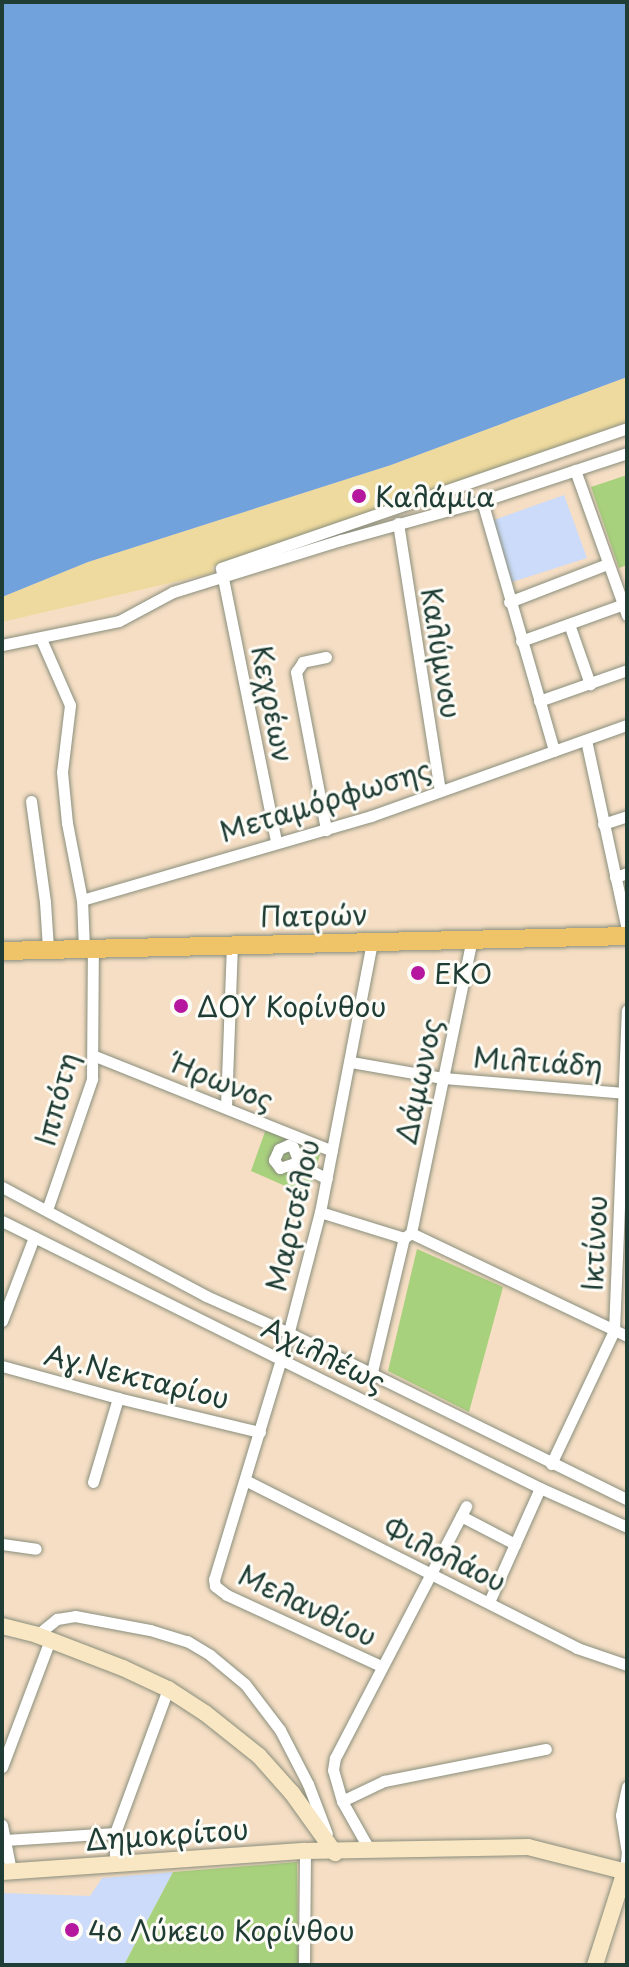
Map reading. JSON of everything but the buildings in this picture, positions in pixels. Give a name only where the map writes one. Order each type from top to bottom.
[{"type":"main road","name":"Πατρών","points":[[2,951],[627,936]]},
{"type":"street","points":[[224,577],[221,568],[627,428]]},
{"type":"street","points":[[2,645],[119,621],[173,592],[398,523],[482,501],[627,453]]},
{"type":"street","points":[[521,641],[625,609],[575,470]]},
{"type":"street","points":[[482,501],[554,751]]},
{"type":"street","name":"Καλύμνου","points":[[398,523],[440,790]]},
{"type":"street","points":[[509,602],[607,564]]},
{"type":"street","name":"Κεχρέων","points":[[224,577],[276,841]]},
{"type":"street","points":[[569,624],[590,684]]},
{"type":"street","points":[[41,639],[70,705],[62,772],[67,823],[89,949]]},
{"type":"street","points":[[326,657],[303,662],[296,672],[326,830]]},
{"type":"street","points":[[539,701],[627,670]]},
{"type":"street","name":"Μεταμόρφωσης","points":[[82,900],[276,841],[326,830],[627,725]]},
{"type":"street","points":[[586,740],[603,824],[621,875],[627,929]]},
{"type":"street","points":[[31,801],[48,949]]},
{"type":"street","points":[[603,824],[627,816]]},
{"type":"street","name":"Δάμωνος","points":[[371,1376],[407,1236],[472,939]]},
{"type":"street","name":"Μαρτσέλου","points":[[215,1586],[214,1573],[260,1432],[320,1212],[372,942]]},
{"type":"street","points":[[226,1107],[232,945]]},
{"type":"street","name":"Ιππότη","points":[[47,1210],[84,1107],[95,1056],[89,949]]},
{"type":"street","name":"Ικτίνου","points":[[551,1464],[614,1331],[623,1228],[627,1010]]},
{"type":"street","name":"Ήρωνος","points":[[95,1056],[332,1151]]},
{"type":"street","name":"Μιλτιάδη","points":[[351,1062],[443,1078],[626,1092]]},
{"type":"street","points":[[298,1162],[327,1179]]},
{"type":"street","name":"Αχιλλέως","points":[[2,1187],[151,1268],[627,1499]]},
{"type":"street","points":[[320,1212],[407,1236],[627,1336]]},
{"type":"street","name":"Αχιλλέως","points":[[2,1221],[540,1488],[627,1527]]},
{"type":"street","points":[[2,1321],[34,1237]]},
{"type":"street","name":"Αγ.Νεκταρίου","points":[[2,1366],[260,1432]]},
{"type":"street","points":[[93,1482],[118,1398]]},
{"type":"street","name":"Φιλολάου","points":[[245,1480],[577,1648],[627,1665]]},
{"type":"street","points":[[489,1602],[540,1488]]},
{"type":"street","points":[[369,1849],[342,1801],[333,1770],[335,1758],[464,1511],[515,1544]]},
{"type":"street","points":[[2,1544],[36,1549]]},
{"type":"street","name":"Μελανθίου","points":[[215,1586],[227,1595],[381,1666]]},
{"type":"street","points":[[2,1767],[43,1637],[57,1619],[75,1616],[150,1630],[187,1641],[210,1655],[245,1684],[280,1730],[308,1784],[335,1853]]},
{"type":"street","points":[[2,1626],[43,1637],[168,1689],[259,1756],[292,1793],[335,1853]]},
{"type":"street","points":[[115,1863],[115,1833],[168,1689]]},
{"type":"street","points":[[342,1801],[384,1781],[546,1749]]},
{"type":"street","points":[[595,1965],[626,1872],[626,1844],[621,1815],[627,1787]]},
{"type":"street","points":[[2,1825],[6,1872]]},
{"type":"street","points":[[5,1840],[115,1833]]},
{"type":"street","name":"Δημοκρίτου","points":[[6,1872],[305,1851],[335,1853],[369,1849],[528,1847],[626,1872]]},
{"type":"street","points":[[304,1965],[305,1851]]},
{"type":"shaded area","points":[[564,495],[587,558],[509,583],[491,521]]},
{"type":"shaded area","name":"4ο Λύκειο Κορίνθου","points":[[173,1872],[124,1965],[2,1965],[2,1893],[90,1896],[102,1878]]},
{"type":"green space","points":[[627,475],[627,565],[619,568],[591,487]]},
{"type":"green space","points":[[266,1129],[321,1151],[308,1196],[251,1171]]},
{"type":"green space","points":[[417,1249],[503,1287],[469,1412],[388,1371]]},
{"type":"green space","points":[[297,1862],[298,1965],[124,1965],[173,1872]]},
{"type":"sand","name":"Καλάμια","points":[[627,377],[627,422],[212,567],[213,573],[2,622],[2,597],[88,562],[391,465]]},
{"type":"water","points":[[2,2],[627,2],[627,377],[391,465],[88,562],[2,597]]},
{"type":"place","name":"Καλάμια","points":[[359,496]]},
{"type":"place","name":"EKO","points":[[418,973]]},
{"type":"place","name":"ΔΟΥ Κορίνθου","points":[[181,1006]]},
{"type":"place","name":"4ο Λύκειο Κορίνθου","points":[[72,1930]]}]
